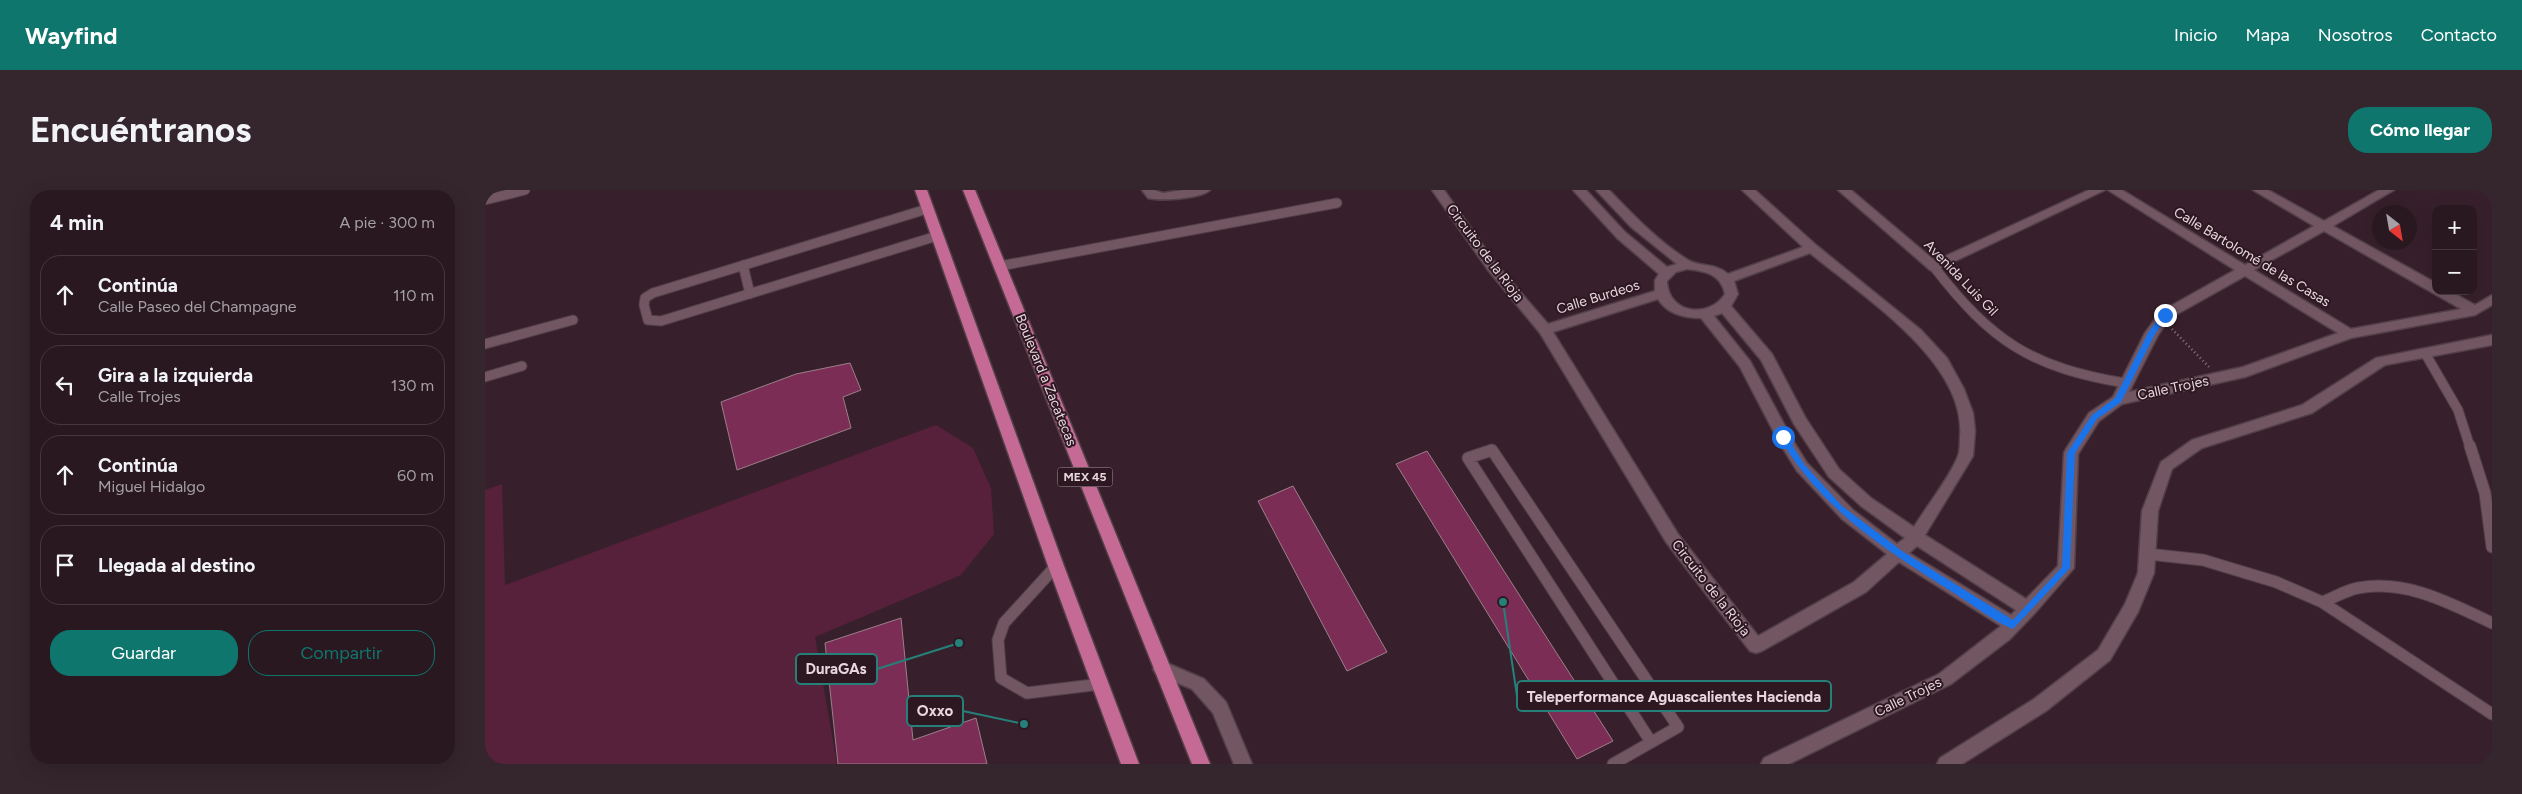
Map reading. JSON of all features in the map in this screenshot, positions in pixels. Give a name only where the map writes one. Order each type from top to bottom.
[{"type":"main road","points":[[921,190],[1056,566],[1130,764]]},
{"type":"main road","name":"Boulevard a Zacatecas","points":[[969,190],[1201,764]]},
{"type":"street","points":[[1148,190],[1152,195],[1163,198],[1204,190]]},
{"type":"street","name":"Circuito de la Rioja","points":[[1438,190],[1492,267],[1545,330],[1672,538],[1756,646],[1860,587],[1916,537],[1966,456],[1969,431],[1966,413],[1957,388],[1942,361],[1917,333],[1812,248],[1747,190]]},
{"type":"street","points":[[1579,190],[1621,235],[1666,274]]},
{"type":"street","points":[[1602,190],[1635,224],[1687,266]]},
{"type":"street","points":[[1847,193],[1863,190]]},
{"type":"street","points":[[1933,267],[2099,190]]},
{"type":"street","name":"Calle Bartolomé de las Casas","points":[[2113,190],[2349,334]]},
{"type":"street","points":[[2259,190],[2432,287]]},
{"type":"street","points":[[2118,400],[2151,333],[2165,315],[2388,190]]},
{"type":"street","name":"Avenida Luis Gil","points":[[1847,193],[1933,267]]},
{"type":"street","points":[[1727,280],[1812,248]]},
{"type":"street","points":[[1687,266],[1710,268],[1727,280],[1732,294],[1724,308],[1705,314],[1683,312],[1665,301],[1660,294],[1661,280],[1666,274],[1687,266]]},
{"type":"street","name":"Calle Burdeos","points":[[1545,330],[1660,294]]},
{"type":"street","points":[[2447,295],[2475,311]]},
{"type":"street","name":"Calle Trojes","points":[[1771,764],[1945,679],[2013,625],[2068,564],[2071,453],[2094,417],[2118,400],[2197,381],[2245,372],[2349,334],[2475,311],[2492,299]]},
{"type":"street","points":[[1724,308],[1767,357],[1799,420],[1834,473],[1866,502],[1916,537],[2028,609]]},
{"type":"street","points":[[1705,314],[1745,363],[1783,437],[1801,466],[1839,509],[1899,554],[2013,625]]},
{"type":"street","points":[[1946,764],[2040,705],[2104,655],[2132,607],[2146,573],[2150,511],[2166,466],[2197,444],[2307,409],[2381,361],[2492,340]]},
{"type":"street","points":[[1162,669],[1198,684],[1220,708],[1243,764]]},
{"type":"lane","points":[[485,200],[525,190]]},
{"type":"lane","points":[[1000,266],[1337,203]]},
{"type":"lane","points":[[927,209],[653,293],[645,298],[644,305],[648,320],[654,322],[937,236]]},
{"type":"lane","points":[[743,265],[750,294]]},
{"type":"lane","name":"Avenida Luis Gil","points":[[1933,267],[1974,316],[1995,334],[2025,354],[2077,375],[2125,383]]},
{"type":"lane","points":[[485,344],[573,320]]},
{"type":"lane","points":[[2425,354],[2458,410],[2489,492],[2492,547]]},
{"type":"lane","points":[[485,377],[522,366]]},
{"type":"lane","points":[[1613,764],[1677,727],[1492,450],[1468,458],[1651,742]]},
{"type":"lane","points":[[2148,554],[2203,560],[2276,582],[2322,602],[2492,714]]},
{"type":"lane","points":[[1056,566],[1004,624],[998,640],[1001,678],[1027,693],[1101,684]]},
{"type":"lane","points":[[2322,602],[2359,588],[2396,586],[2447,602],[2492,623]]},
{"type":"path","points":[[2165,315],[2173,332],[2221,378]]},
{"type":"shaded area","points":[[936,425],[973,448],[991,488],[994,534],[961,575],[815,637],[837,764],[485,764],[485,490],[502,484],[505,585]]},
{"type":"building","points":[[850,363],[861,390],[843,397],[851,428],[737,470],[721,402],[796,374]]},
{"type":"building","points":[[1427,451],[1613,741],[1577,759],[1396,464]]},
{"type":"building","points":[[1293,486],[1387,652],[1347,671],[1258,501]]},
{"type":"building","points":[[901,618],[913,740],[976,718],[987,764],[838,764],[825,643]]},
{"type":"place","name":"Teleperformance Aguascalientes Hacienda","points":[[1503,602]]},
{"type":"place","name":"DuraGAs","points":[[959,643]]},
{"type":"place","name":"Oxxo","points":[[1024,724]]},
{"type":"route","points":[[1783,437],[1801,466],[1839,509],[1899,554],[2013,625],[2068,564],[2071,453],[2094,417],[2118,400],[2151,333],[2165,315]]}]
